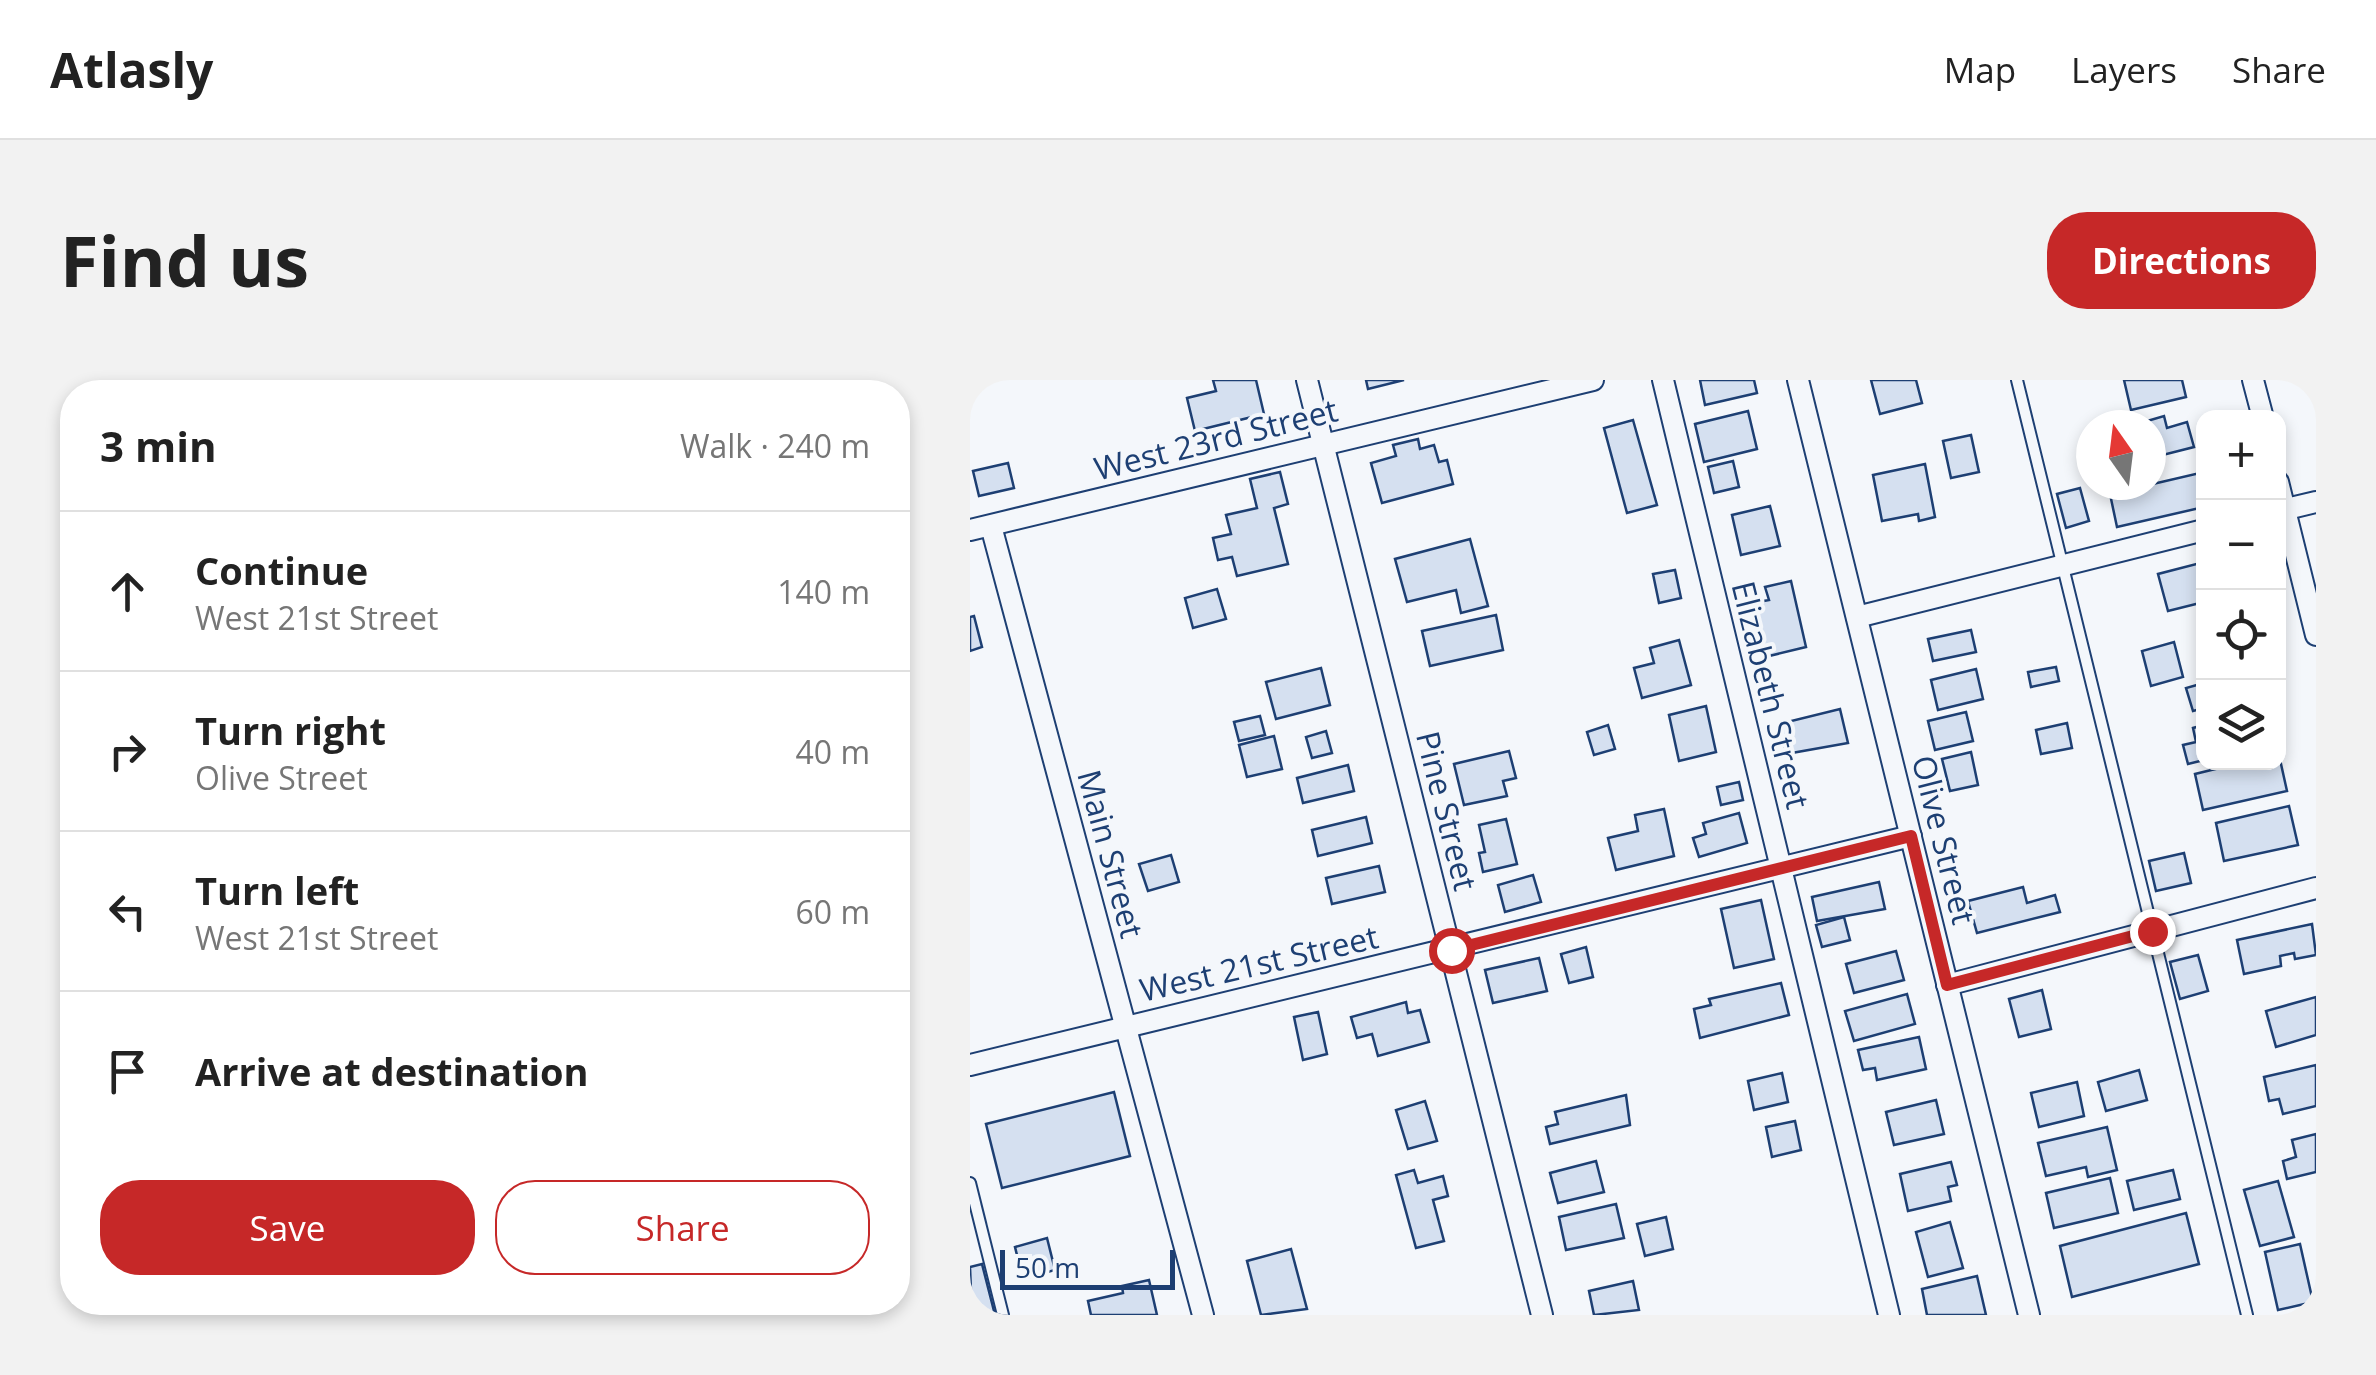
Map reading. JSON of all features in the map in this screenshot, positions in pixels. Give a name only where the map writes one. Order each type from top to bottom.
[{"type":"street","name":"Pine Street","points":[[1307,380],[1542,1315]]},
{"type":"street","name":"West 23rd Street","points":[[980,528],[1593,380]]},
{"type":"street","name":"Elizabeth Street","points":[[1662,380],[1889,1315]]},
{"type":"street","name":"Olive Street","points":[[1798,380],[2029,1315]]},
{"type":"street","points":[[2253,380],[2260,410]]},
{"type":"street","points":[[2286,509],[2316,502]]},
{"type":"street","points":[[2286,525],[2316,635]]},
{"type":"street","name":"Main Street","points":[[980,528],[1126,1026],[1203,1315]]},
{"type":"street","points":[[1857,617],[2196,532]]},
{"type":"street","name":"West 21st Street","points":[[970,1065],[1911,836]]},
{"type":"street","points":[[1947,985],[2316,888]]},
{"type":"lane","points":[[2017,380],[2247,1315]]},
{"type":"lane","points":[[970,1182],[1003,1315]]},
{"type":"building","points":[[1213,380],[1256,380],[1264,414],[1195,431],[1187,398],[1216,391]]},
{"type":"building","points":[[1366,380],[1404,380],[1368,389]]},
{"type":"building","points":[[1700,380],[1754,380],[1757,393],[1705,405]]},
{"type":"building","points":[[1871,380],[1916,380],[1922,403],[1880,414]]},
{"type":"building","points":[[2124,380],[2182,380],[2186,397],[2131,410]]},
{"type":"building","points":[[1748,411],[1757,449],[1704,462],[1695,424]]},
{"type":"building","points":[[1633,420],[1657,505],[1627,513],[1604,428]]},
{"type":"building","points":[[2187,422],[2194,447],[2166,454],[2166,424],[2167,428]]},
{"type":"building","points":[[1971,435],[1979,472],[1951,478],[1943,441]]},
{"type":"building","points":[[1418,439],[1420,449],[1434,445],[1439,462],[1447,460],[1453,484],[1382,503],[1371,463],[1396,456],[1393,445]]},
{"type":"building","points":[[1733,461],[1739,487],[1714,493],[1708,467]]},
{"type":"building","points":[[1008,463],[1014,488],[979,496],[973,471]]},
{"type":"building","points":[[1925,464],[1935,517],[1919,521],[1918,514],[1882,521],[1873,475]]},
{"type":"building","points":[[1280,472],[1288,504],[1274,508],[1288,564],[1237,576],[1232,557],[1218,560],[1213,538],[1231,534],[1226,515],[1257,508],[1250,479]]},
{"type":"building","points":[[2196,474],[2196,509],[2117,527],[2111,500],[2166,500],[2166,481]]},
{"type":"building","points":[[2076,489],[2076,500],[2083,500],[2089,521],[2066,528],[2057,494]]},
{"type":"building","points":[[1770,506],[1780,546],[1741,555],[1732,515]]},
{"type":"building","points":[[1470,539],[1488,606],[1461,613],[1456,590],[1407,602],[1395,559]]},
{"type":"building","points":[[2196,564],[2196,604],[2168,611],[2158,574]]},
{"type":"building","points":[[1675,570],[1681,598],[1659,603],[1653,574]]},
{"type":"building","points":[[1791,581],[1806,647],[1765,657],[1753,603],[1769,600],[1765,587]]},
{"type":"building","points":[[1217,589],[1226,619],[1193,628],[1185,598]]},
{"type":"building","points":[[1496,615],[1503,650],[1430,666],[1422,631]]},
{"type":"building","points":[[974,616],[982,647],[970,651],[970,617]]},
{"type":"building","points":[[1971,630],[1976,652],[1933,661],[1928,639]]},
{"type":"building","points":[[1679,640],[1691,685],[1642,698],[1634,668],[1654,663],[1650,648]]},
{"type":"building","points":[[2174,642],[2183,677],[2151,686],[2142,651]]},
{"type":"building","points":[[2056,667],[2059,681],[2031,687],[2028,672]]},
{"type":"building","points":[[1321,668],[1330,705],[1276,719],[1266,682]]},
{"type":"building","points":[[1976,669],[1983,699],[1938,710],[1931,680]]},
{"type":"building","points":[[2196,685],[2196,710],[2193,711],[2186,688]]},
{"type":"building","points":[[1706,706],[1716,752],[1679,761],[1669,715]]},
{"type":"building","points":[[1840,709],[1848,743],[1786,754],[1779,724]]},
{"type":"building","points":[[1966,712],[1973,741],[1935,750],[1928,721]]},
{"type":"building","points":[[1260,716],[1265,735],[1239,741],[1234,722]]},
{"type":"building","points":[[2067,723],[2072,748],[2041,754],[2036,730]]},
{"type":"building","points":[[1608,725],[1615,749],[1594,755],[1587,732]]},
{"type":"building","points":[[1326,731],[1332,753],[1312,758],[1306,737]]},
{"type":"building","points":[[1274,736],[1282,769],[1247,777],[1239,745]]},
{"type":"building","points":[[2196,742],[2196,762],[2188,764],[2183,745]]},
{"type":"building","points":[[1509,751],[1516,778],[1503,781],[1507,796],[1464,805],[1454,764]]},
{"type":"building","points":[[1971,752],[1978,785],[1950,791],[1942,759]]},
{"type":"building","points":[[1348,765],[1354,791],[1303,803],[1297,778]]},
{"type":"building","points":[[2211,770],[2282,770],[2287,791],[2203,810],[2195,774]]},
{"type":"building","points":[[1739,782],[1743,800],[1721,805],[1717,787]]},
{"type":"building","points":[[2289,806],[2298,845],[2224,861],[2216,823]]},
{"type":"building","points":[[1664,809],[1674,856],[1616,870],[1608,838],[1638,831],[1635,815]]},
{"type":"building","points":[[1739,813],[1747,843],[1699,857],[1693,838],[1706,834],[1703,823]]},
{"type":"building","points":[[1366,817],[1372,843],[1318,856],[1312,830]]},
{"type":"building","points":[[1506,819],[1517,864],[1483,872],[1479,853],[1485,852],[1479,825]]},
{"type":"building","points":[[2184,853],[2191,883],[2156,891],[2149,861]]},
{"type":"building","points":[[1171,855],[1179,882],[1148,891],[1139,864]]},
{"type":"building","points":[[1379,866],[1385,892],[1332,904],[1326,878]]},
{"type":"building","points":[[1533,875],[1541,902],[1505,912],[1498,885]]},
{"type":"building","points":[[1879,882],[1885,909],[1817,921],[1812,897]]},
{"type":"building","points":[[2023,887],[2027,903],[2055,895],[2060,912],[1977,933],[1968,901]]},
{"type":"building","points":[[1761,900],[1774,959],[1734,968],[1721,909]]},
{"type":"building","points":[[1844,917],[1850,940],[1822,947],[1816,925]]},
{"type":"building","points":[[2312,924],[2316,955],[2295,959],[2294,953],[2280,956],[2281,966],[2244,974],[2237,940]]},
{"type":"building","points":[[1586,947],[1593,977],[1569,983],[1561,954]]},
{"type":"building","points":[[1896,951],[1904,980],[1854,993],[1846,964]]},
{"type":"building","points":[[2198,955],[2208,991],[2180,999],[2170,962]]},
{"type":"building","points":[[1539,958],[1547,991],[1493,1003],[1485,970]]},
{"type":"building","points":[[1781,983],[1789,1015],[1700,1038],[1694,1009],[1711,1005],[1709,999]]},
{"type":"building","points":[[2042,990],[2051,1029],[2019,1037],[2009,999]]},
{"type":"building","points":[[1907,994],[1915,1024],[1854,1041],[1845,1011]]},
{"type":"building","points":[[2316,997],[2316,1035],[2276,1047],[2266,1011]]},
{"type":"building","points":[[1406,1002],[1408,1013],[1420,1010],[1429,1042],[1378,1056],[1372,1034],[1357,1038],[1351,1017]]},
{"type":"building","points":[[1318,1012],[1327,1054],[1303,1060],[1294,1017]]},
{"type":"building","points":[[1919,1037],[1926,1069],[1877,1080],[1875,1068],[1863,1070],[1858,1050]]},
{"type":"building","points":[[2316,1065],[2316,1106],[2283,1114],[2279,1099],[2269,1101],[2264,1077]]},
{"type":"building","points":[[2139,1070],[2147,1100],[2106,1111],[2098,1082]]},
{"type":"building","points":[[1782,1073],[1788,1102],[1754,1110],[1748,1081]]},
{"type":"building","points":[[2077,1082],[2084,1116],[2039,1127],[2031,1093]]},
{"type":"building","points":[[1114,1092],[1130,1156],[1002,1188],[986,1124]]},
{"type":"building","points":[[1626,1095],[1630,1125],[1550,1144],[1546,1127],[1558,1124],[1555,1112]]},
{"type":"building","points":[[1936,1100],[1944,1134],[1894,1145],[1886,1112]]},
{"type":"building","points":[[1425,1101],[1437,1141],[1408,1149],[1396,1110]]},
{"type":"building","points":[[1795,1121],[1801,1150],[1772,1157],[1766,1127]]},
{"type":"building","points":[[2107,1127],[2117,1170],[2088,1177],[2086,1167],[2046,1176],[2038,1143]]},
{"type":"building","points":[[2316,1134],[2316,1172],[2287,1179],[2283,1161],[2296,1157],[2292,1140]]},
{"type":"building","points":[[1596,1161],[1604,1192],[1558,1203],[1550,1173]]},
{"type":"building","points":[[1951,1162],[1957,1185],[1948,1187],[1951,1201],[1908,1211],[1900,1174]]},
{"type":"building","points":[[1414,1170],[1418,1183],[1443,1176],[1448,1196],[1433,1200],[1444,1241],[1416,1248],[1396,1175]]},
{"type":"building","points":[[2173,1170],[2180,1199],[2134,1210],[2127,1181]]},
{"type":"building","points":[[2110,1178],[2118,1213],[2054,1228],[2046,1193]]},
{"type":"building","points":[[2278,1181],[2294,1237],[2260,1246],[2244,1190]]},
{"type":"building","points":[[1616,1204],[1624,1238],[1566,1250],[1559,1217]]},
{"type":"building","points":[[2186,1213],[2199,1264],[2072,1297],[2060,1246]]},
{"type":"building","points":[[1666,1217],[1673,1249],[1645,1256],[1637,1224]]},
{"type":"building","points":[[1950,1222],[1963,1268],[1928,1277],[1916,1232]]},
{"type":"building","points":[[1047,1238],[1055,1270],[1023,1279],[1015,1247]]},
{"type":"building","points":[[2300,1244],[2313,1302],[2278,1310],[2265,1252]]},
{"type":"building","points":[[1291,1249],[1307,1309],[1261,1315],[1247,1261]]},
{"type":"building","points":[[982,1264],[995,1315],[972,1315],[970,1267]]},
{"type":"building","points":[[1977,1276],[1986,1315],[1927,1315],[1922,1289]]},
{"type":"building","points":[[1149,1280],[1157,1315],[1091,1315],[1088,1301],[1123,1293],[1122,1286]]},
{"type":"building","points":[[1633,1281],[1639,1310],[1594,1315],[1589,1291]]},
{"type":"route","points":[[1451,950],[1911,836],[1947,985],[2152,931]]}]
